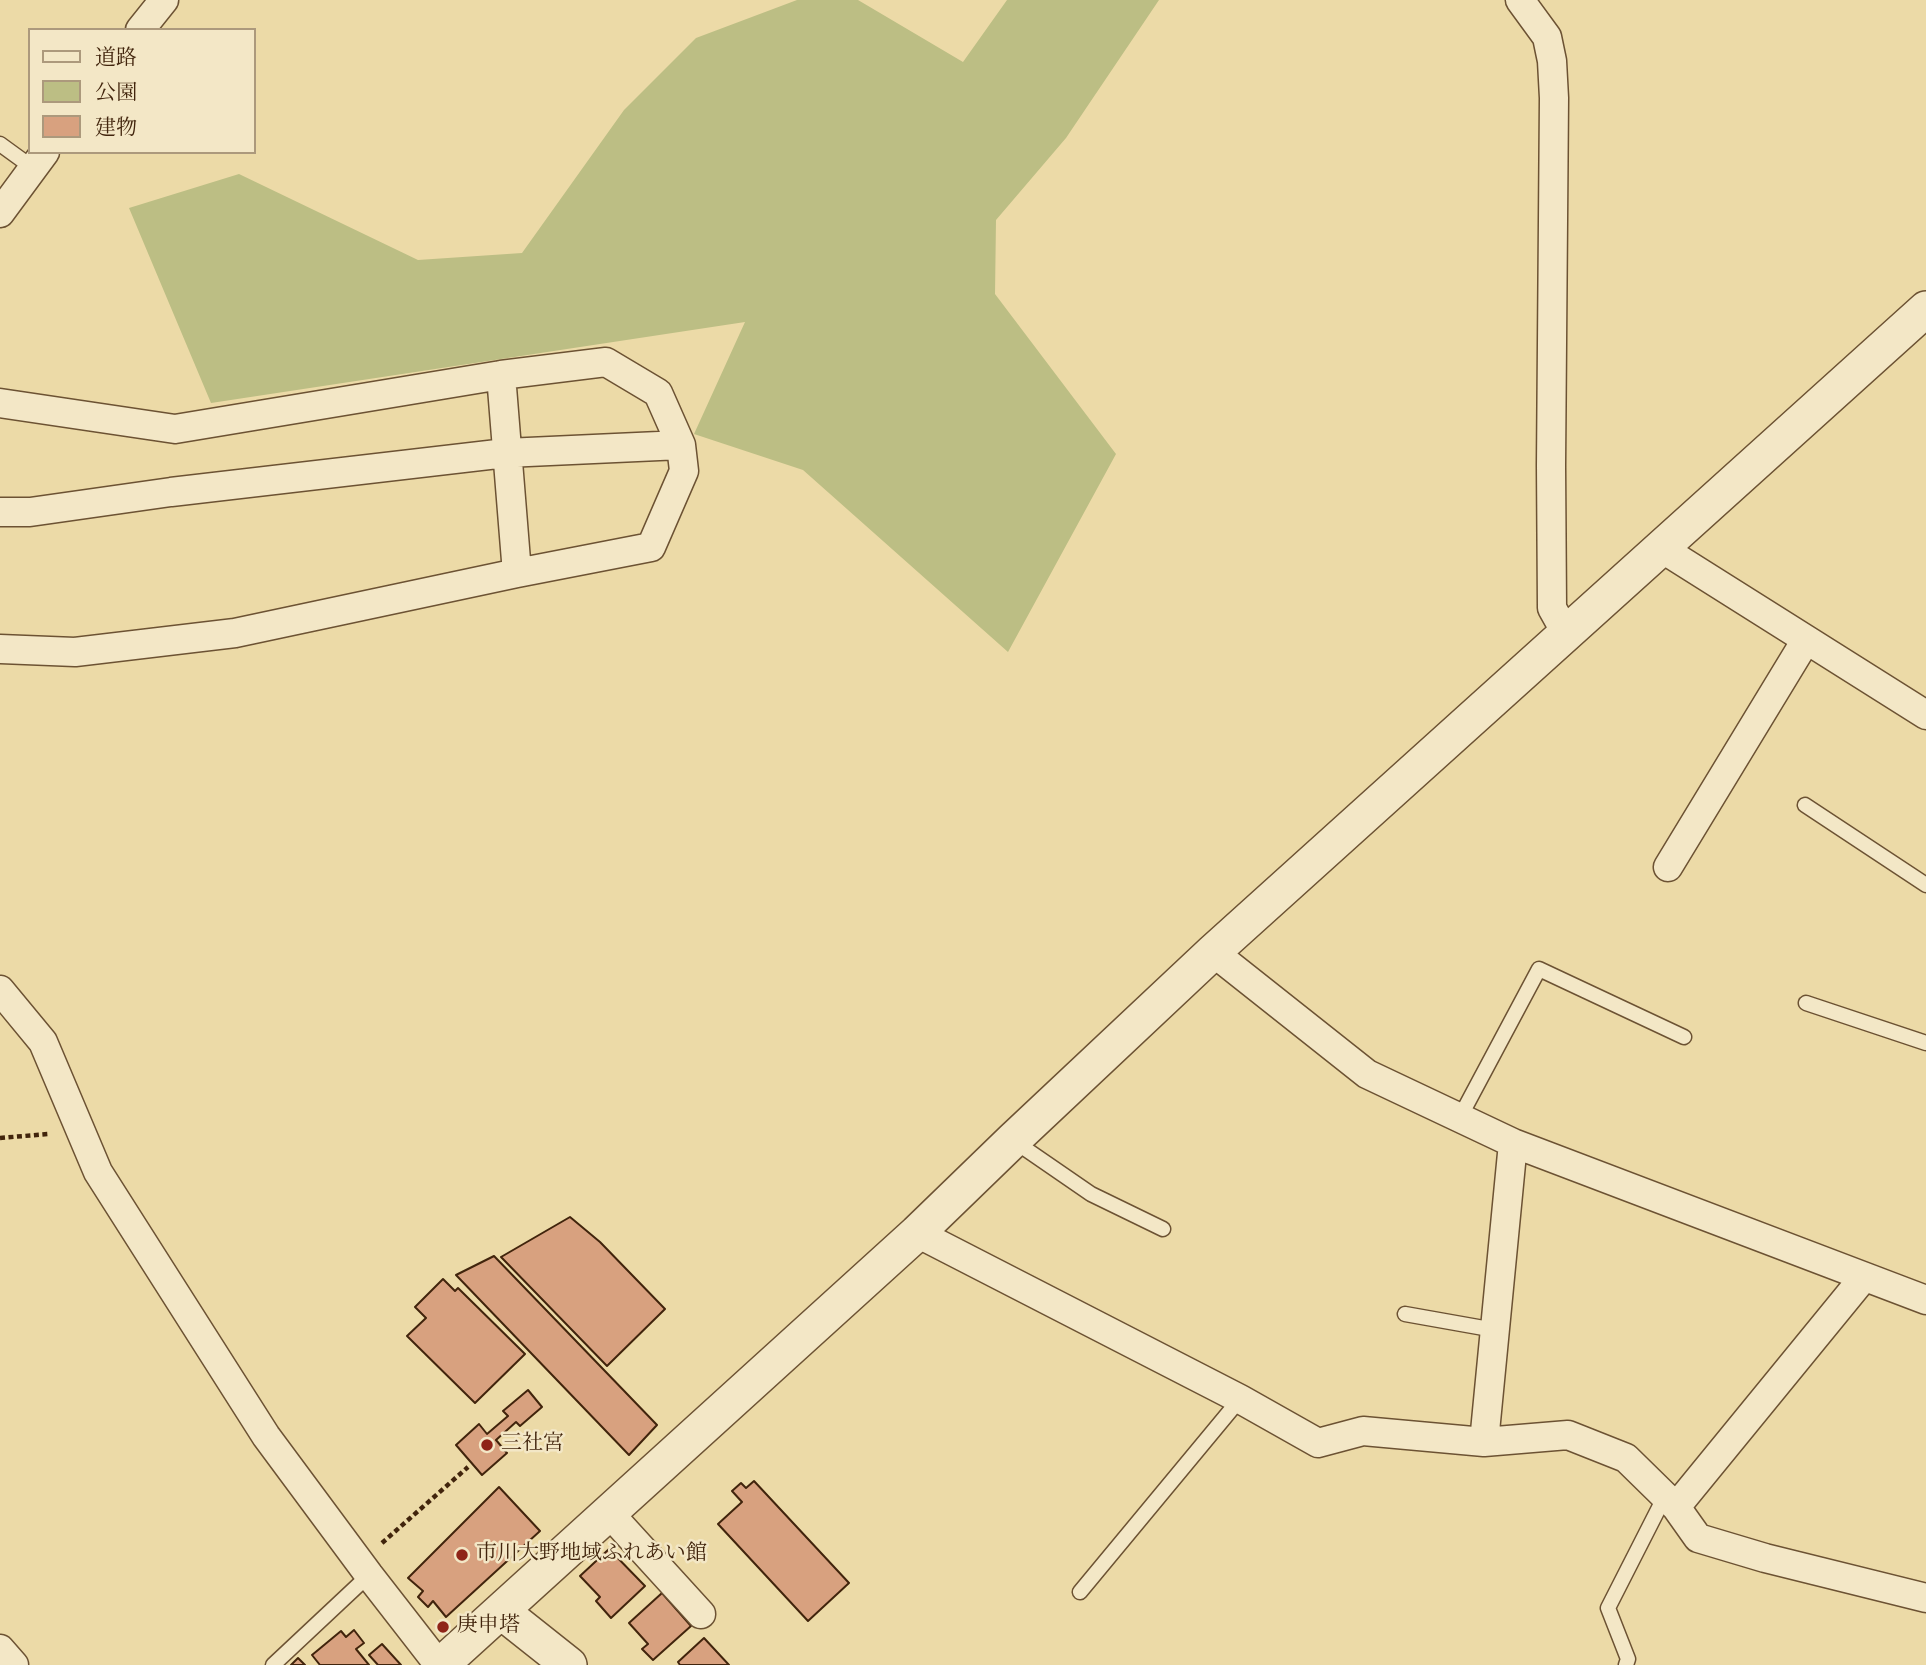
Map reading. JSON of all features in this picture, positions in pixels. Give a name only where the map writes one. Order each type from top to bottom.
[{"type":"street","points":[[143,28],[164,0]]},
{"type":"street","points":[[1520,0],[1547,37],[1552,61],[1552,608],[1566,633]]},
{"type":"street","points":[[0,213],[39,160]]},
{"type":"street","points":[[0,990],[43,1042],[98,1172],[266,1436],[364,1569],[440,1665],[917,1233],[1213,952],[1926,309]]},
{"type":"street","points":[[0,403],[174,429],[501,375],[606,362],[659,394],[681,445],[684,471],[652,547],[517,573],[235,634],[75,652],[0,649]]},
{"type":"street","points":[[501,375],[517,573]]},
{"type":"street","points":[[0,512],[30,512],[171,492],[506,453],[681,445]]},
{"type":"street","points":[[1661,548],[1926,715]]},
{"type":"street","points":[[1668,867],[1806,640]]},
{"type":"street","points":[[1213,952],[1367,1074],[1459,1119],[1513,1143],[1926,1300]]},
{"type":"street","points":[[1484,1442],[1513,1143]]},
{"type":"street","points":[[917,1233],[1240,1399],[1318,1443],[1363,1431],[1484,1442],[1568,1435],[1626,1458],[1670,1502],[1698,1538],[1765,1558],[1926,1598]]},
{"type":"street","points":[[1670,1502],[1864,1277]]},
{"type":"street","points":[[608,1513],[701,1614]]},
{"type":"street","points":[[501,1611],[569,1665]]},
{"type":"street","points":[[0,1649],[14,1665]]},
{"type":"lane","points":[[0,144],[39,160]]},
{"type":"lane","points":[[1805,805],[1926,885]]},
{"type":"lane","points":[[1459,1119],[1539,969],[1685,1037]]},
{"type":"lane","points":[[1806,1003],[1926,1043]]},
{"type":"lane","points":[[1013,1140],[1091,1194],[1163,1229]]},
{"type":"lane","points":[[1405,1314],[1495,1330]]},
{"type":"lane","points":[[1080,1592],[1240,1399]]},
{"type":"lane","points":[[1626,1665],[1628,1659],[1608,1608],[1670,1502]]},
{"type":"lane","points":[[273,1665],[364,1569]]},
{"type":"path","points":[[0,1138],[80,1131]]},
{"type":"path","points":[[364,1569],[468,1467]]},
{"type":"green space","points":[[797,0],[858,0],[963,62],[1007,0],[1159,0],[1066,138],[996,220],[995,294],[1116,454],[1008,652],[803,470],[694,434],[745,322],[211,403],[129,208],[239,174],[418,260],[522,253],[624,110],[696,38]]},
{"type":"building","points":[[570,1217],[600,1242],[665,1309],[607,1366],[501,1257]]},
{"type":"building","points":[[494,1256],[657,1425],[629,1455],[456,1275]]},
{"type":"building","points":[[443,1279],[455,1291],[458,1288],[525,1354],[475,1403],[407,1336],[426,1318],[415,1307]]},
{"type":"building","points":[[528,1390],[542,1407],[520,1426],[516,1422],[496,1440],[507,1453],[482,1475],[456,1445],[479,1424],[487,1434],[508,1416],[503,1411]]},
{"type":"building","points":[[754,1481],[849,1583],[808,1621],[718,1524],[742,1502],[732,1491],[741,1483],[746,1488]]},
{"type":"building","points":[[499,1487],[540,1531],[446,1617],[433,1601],[428,1607],[418,1597],[423,1591],[408,1578]]},
{"type":"building","points":[[609,1549],[645,1586],[611,1618],[596,1601],[600,1597],[580,1576]]},
{"type":"building","points":[[662,1593],[691,1626],[653,1660],[642,1649],[648,1644],[629,1623]]},
{"type":"building","points":[[354,1630],[364,1643],[356,1649],[369,1665],[320,1665],[312,1655],[341,1631],[346,1637]]},
{"type":"building","points":[[704,1638],[729,1665],[680,1665],[678,1662]]},
{"type":"building","points":[[382,1644],[401,1665],[378,1665],[369,1655]]},
{"type":"building","points":[[298,1658],[305,1665],[291,1665]]},
{"type":"place","name":"三社宮","points":[[487,1445]]},
{"type":"place","name":"市川大野地域ふれあい館","points":[[462,1555]]},
{"type":"place","name":"庚申塔","points":[[443,1627]]}]
